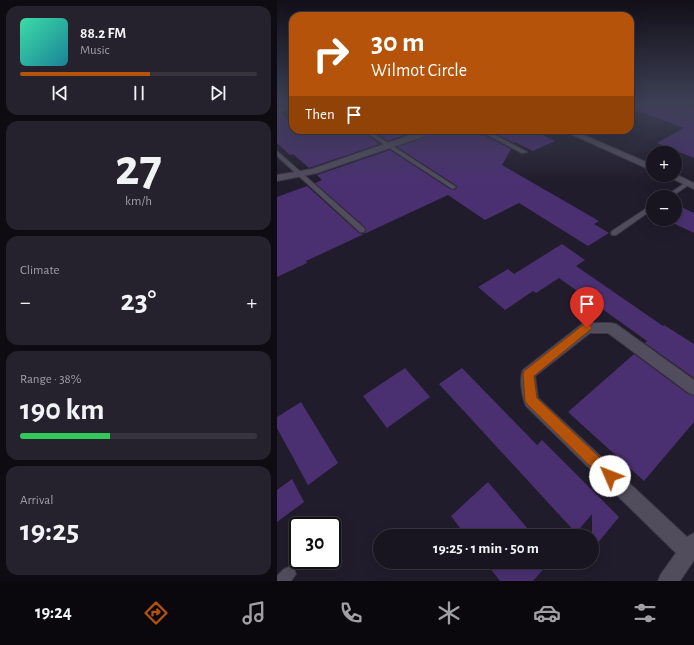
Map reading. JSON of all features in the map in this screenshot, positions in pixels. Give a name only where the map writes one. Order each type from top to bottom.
[{"type":"street","points":[[277,178],[314,171],[422,134]]},
{"type":"street","points":[[575,134],[646,165]]},
{"type":"street","points":[[668,581],[691,547],[531,401],[528,374],[587,328],[611,328],[694,388]]},
{"type":"lane","points":[[371,134],[453,187]]},
{"type":"lane","points":[[489,134],[524,152]]},
{"type":"lane","points":[[277,153],[362,230]]},
{"type":"lane","points":[[681,190],[691,185]]},
{"type":"lane","points":[[615,233],[646,211]]},
{"type":"building","points":[[277,129],[289,129],[289,134],[366,134],[380,144],[309,168],[293,154],[290,155],[277,143]]},
{"type":"building","points":[[682,129],[694,129],[694,158],[682,153],[682,146],[664,146],[657,143]]},
{"type":"building","points":[[377,134],[408,134],[388,141]]},
{"type":"building","points":[[428,134],[478,134],[482,136],[484,135],[511,149],[502,165],[599,221],[594,224],[609,233],[588,246],[519,203],[485,220],[448,195],[306,261],[307,263],[277,277],[277,197],[307,186],[359,233],[364,234],[366,231],[365,227],[315,183],[322,180],[317,175],[390,150],[450,189],[454,190],[457,188],[457,186],[397,147],[425,137]]},
{"type":"building","points":[[496,134],[540,134],[555,141],[533,151],[515,142],[514,143]]},
{"type":"building","points":[[682,207],[694,213],[694,233],[679,226],[682,226]]},
{"type":"building","points":[[562,244],[585,260],[576,266],[663,326],[664,325],[694,344],[694,378],[645,343],[647,341],[559,278],[536,293],[533,291],[505,310],[478,287],[508,269],[514,274]]},
{"type":"building","points":[[634,354],[688,394],[694,396],[694,422],[644,481],[568,412]]},
{"type":"building","points":[[405,368],[430,397],[387,428],[363,396]]},
{"type":"building","points":[[462,368],[537,445],[542,440],[619,517],[599,541],[599,529],[592,529],[592,514],[579,529],[572,529],[439,384]]},
{"type":"building","points":[[301,402],[338,463],[308,485],[277,428],[277,417]]},
{"type":"building","points":[[292,479],[304,502],[277,522],[277,490]]},
{"type":"building","points":[[488,482],[528,529],[461,529],[451,516]]},
{"type":"building","points":[[491,569],[544,569],[533,581],[500,581]]},
{"type":"route","points":[[587,328],[528,374],[531,401],[610,476]]}]
